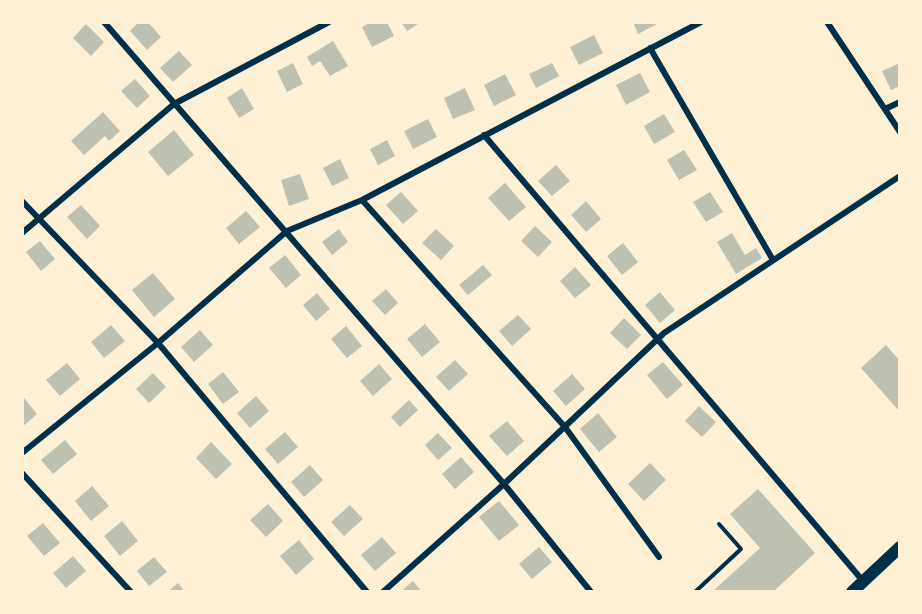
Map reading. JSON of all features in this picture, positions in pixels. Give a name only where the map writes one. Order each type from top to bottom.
[{"type":"main road","points":[[852,591],[900,548]]},
{"type":"street","points":[[104,22],[504,484],[591,591]]},
{"type":"street","points":[[22,233],[174,104],[329,22]]},
{"type":"street","points":[[22,453],[158,343],[287,231],[362,200],[701,22]]},
{"type":"street","points":[[827,22],[900,132]]},
{"type":"street","points":[[650,48],[773,260]]},
{"type":"street","points":[[885,109],[900,102]]},
{"type":"street","points":[[484,135],[659,338],[863,581]]},
{"type":"street","points":[[383,591],[504,484],[659,338],[900,176]]},
{"type":"street","points":[[362,200],[565,427],[659,557]]},
{"type":"street","points":[[22,201],[158,343],[366,591]]},
{"type":"street","points":[[22,473],[131,591]]},
{"type":"lane","points":[[695,591],[741,549],[718,524]]},
{"type":"building","points":[[139,22],[148,22],[161,37],[147,50],[130,31]]},
{"type":"building","points":[[371,22],[387,22],[394,36],[372,47],[362,27]]},
{"type":"building","points":[[401,22],[421,22],[407,31]]},
{"type":"building","points":[[633,22],[661,22],[638,34]]},
{"type":"building","points":[[86,24],[104,42],[91,56],[73,38]]},
{"type":"building","points":[[594,35],[603,53],[579,65],[570,47]]},
{"type":"building","points":[[333,41],[348,66],[330,76],[320,61],[312,66],[307,57]]},
{"type":"building","points":[[179,51],[192,65],[173,82],[160,68]]},
{"type":"building","points":[[293,63],[303,84],[287,92],[277,71]]},
{"type":"building","points":[[552,63],[559,76],[536,88],[529,74]]},
{"type":"building","points":[[900,63],[900,86],[891,90],[882,71]]},
{"type":"building","points":[[640,73],[650,92],[626,105],[616,85]]},
{"type":"building","points":[[505,74],[516,95],[494,106],[484,85]]},
{"type":"building","points":[[135,79],[150,96],[137,108],[121,91]]},
{"type":"building","points":[[242,88],[254,109],[239,118],[227,98]]},
{"type":"building","points":[[465,88],[475,110],[453,119],[444,98]]},
{"type":"building","points":[[103,112],[120,131],[109,141],[105,136],[84,155],[71,141]]},
{"type":"building","points":[[664,114],[675,132],[654,144],[644,126]]},
{"type":"building","points":[[428,119],[437,137],[413,149],[404,131]]},
{"type":"building","points":[[174,130],[194,155],[168,176],[148,152]]},
{"type":"building","points":[[387,140],[395,156],[378,165],[370,149]]},
{"type":"building","points":[[684,150],[697,170],[679,180],[667,160]]},
{"type":"building","points":[[340,159],[349,178],[332,186],[323,168]]},
{"type":"building","points":[[556,165],[570,181],[552,196],[538,181]]},
{"type":"building","points":[[300,174],[309,199],[289,206],[281,180]]},
{"type":"building","points":[[505,183],[526,207],[509,221],[488,198]]},
{"type":"building","points":[[401,192],[418,211],[403,224],[386,205]]},
{"type":"building","points":[[710,192],[723,212],[706,222],[693,202]]},
{"type":"building","points":[[586,201],[601,219],[586,232],[571,215]]},
{"type":"building","points":[[81,205],[100,226],[87,239],[67,217]]},
{"type":"building","points":[[246,211],[260,227],[239,244],[226,228]]},
{"type":"building","points":[[535,226],[552,242],[538,257],[521,241]]},
{"type":"building","points":[[339,229],[348,242],[332,255],[322,242]]},
{"type":"building","points":[[436,229],[454,246],[441,260],[422,243]]},
{"type":"building","points":[[732,233],[745,255],[756,248],[762,258],[736,274],[717,242]]},
{"type":"building","points":[[40,241],[55,259],[41,271],[26,252]]},
{"type":"building","points":[[623,243],[638,262],[622,275],[607,256]]},
{"type":"building","points":[[285,255],[301,275],[286,288],[269,268]]},
{"type":"building","points":[[483,265],[492,275],[468,295],[459,285]]},
{"type":"building","points":[[575,267],[591,285],[575,298],[560,281]]},
{"type":"building","points":[[153,273],[175,299],[154,317],[132,290]]},
{"type":"building","points":[[386,289],[398,303],[385,315],[372,301]]},
{"type":"building","points":[[660,292],[675,310],[660,323],[645,305]]},
{"type":"building","points":[[317,293],[330,309],[316,321],[303,305]]},
{"type":"building","points":[[518,315],[531,329],[512,346],[499,331]]},
{"type":"building","points":[[624,318],[641,335],[627,349],[610,333]]},
{"type":"building","points":[[425,324],[440,342],[422,357],[407,339]]},
{"type":"building","points":[[111,325],[125,341],[104,358],[91,342]]},
{"type":"building","points":[[346,326],[362,346],[347,358],[331,339]]},
{"type":"building","points":[[200,330],[213,345],[194,362],[181,347]]},
{"type":"building","points":[[886,345],[900,361],[900,412],[861,368]]},
{"type":"building","points":[[455,360],[468,374],[449,391],[436,377]]},
{"type":"building","points":[[663,362],[683,385],[667,399],[647,375]]},
{"type":"building","points":[[67,363],[80,379],[60,396],[46,380]]},
{"type":"building","points":[[379,364],[392,379],[373,396],[360,381]]},
{"type":"building","points":[[223,372],[239,392],[223,404],[208,384]]},
{"type":"building","points":[[153,373],[166,387],[149,403],[136,389]]},
{"type":"building","points":[[572,374],[585,389],[566,406],[553,391]]},
{"type":"building","points":[[256,396],[269,411],[250,428],[237,413]]},
{"type":"building","points":[[24,398],[37,414],[22,427],[22,400]]},
{"type":"building","points":[[409,400],[418,410],[400,427],[391,417]]},
{"type":"building","points":[[699,406],[716,422],[702,437],[685,421]]},
{"type":"building","points":[[598,413],[617,437],[599,452],[580,429]]},
{"type":"building","points":[[507,421],[524,441],[507,456],[489,436]]},
{"type":"building","points":[[285,432],[298,447],[278,464],[265,449]]},
{"type":"building","points":[[438,433],[452,448],[438,460],[425,445]]},
{"type":"building","points":[[65,440],[77,454],[53,474],[41,460]]},
{"type":"building","points":[[211,442],[232,464],[216,479],[196,458]]},
{"type":"building","points":[[461,457],[474,472],[455,489],[442,474]]},
{"type":"building","points":[[650,463],[666,480],[644,501],[628,484]]},
{"type":"building","points":[[310,465],[323,480],[304,497],[291,482]]},
{"type":"building","points":[[92,486],[109,506],[91,521],[75,501]]},
{"type":"building","points":[[758,489],[815,553],[773,592],[712,592],[760,548],[730,514]]},
{"type":"building","points":[[499,501],[519,525],[499,541],[479,517]]},
{"type":"building","points":[[268,504],[283,521],[266,537],[250,520]]},
{"type":"building","points":[[350,505],[363,519],[344,536],[331,522]]},
{"type":"building","points":[[122,521],[138,541],[120,556],[104,536]]},
{"type":"building","points":[[43,523],[60,543],[44,556],[27,536]]},
{"type":"building","points":[[382,537],[396,553],[375,571],[361,555]]},
{"type":"building","points":[[299,540],[314,559],[296,575],[280,556]]},
{"type":"building","points":[[539,547],[552,562],[532,579],[519,564]]},
{"type":"building","points":[[73,556],[86,571],[66,588],[53,573]]},
{"type":"building","points":[[154,557],[167,572],[149,586],[137,571]]},
{"type":"building","points":[[413,581],[422,592],[400,592]]},
{"type":"building","points":[[178,583],[185,592],[167,592]]}]
